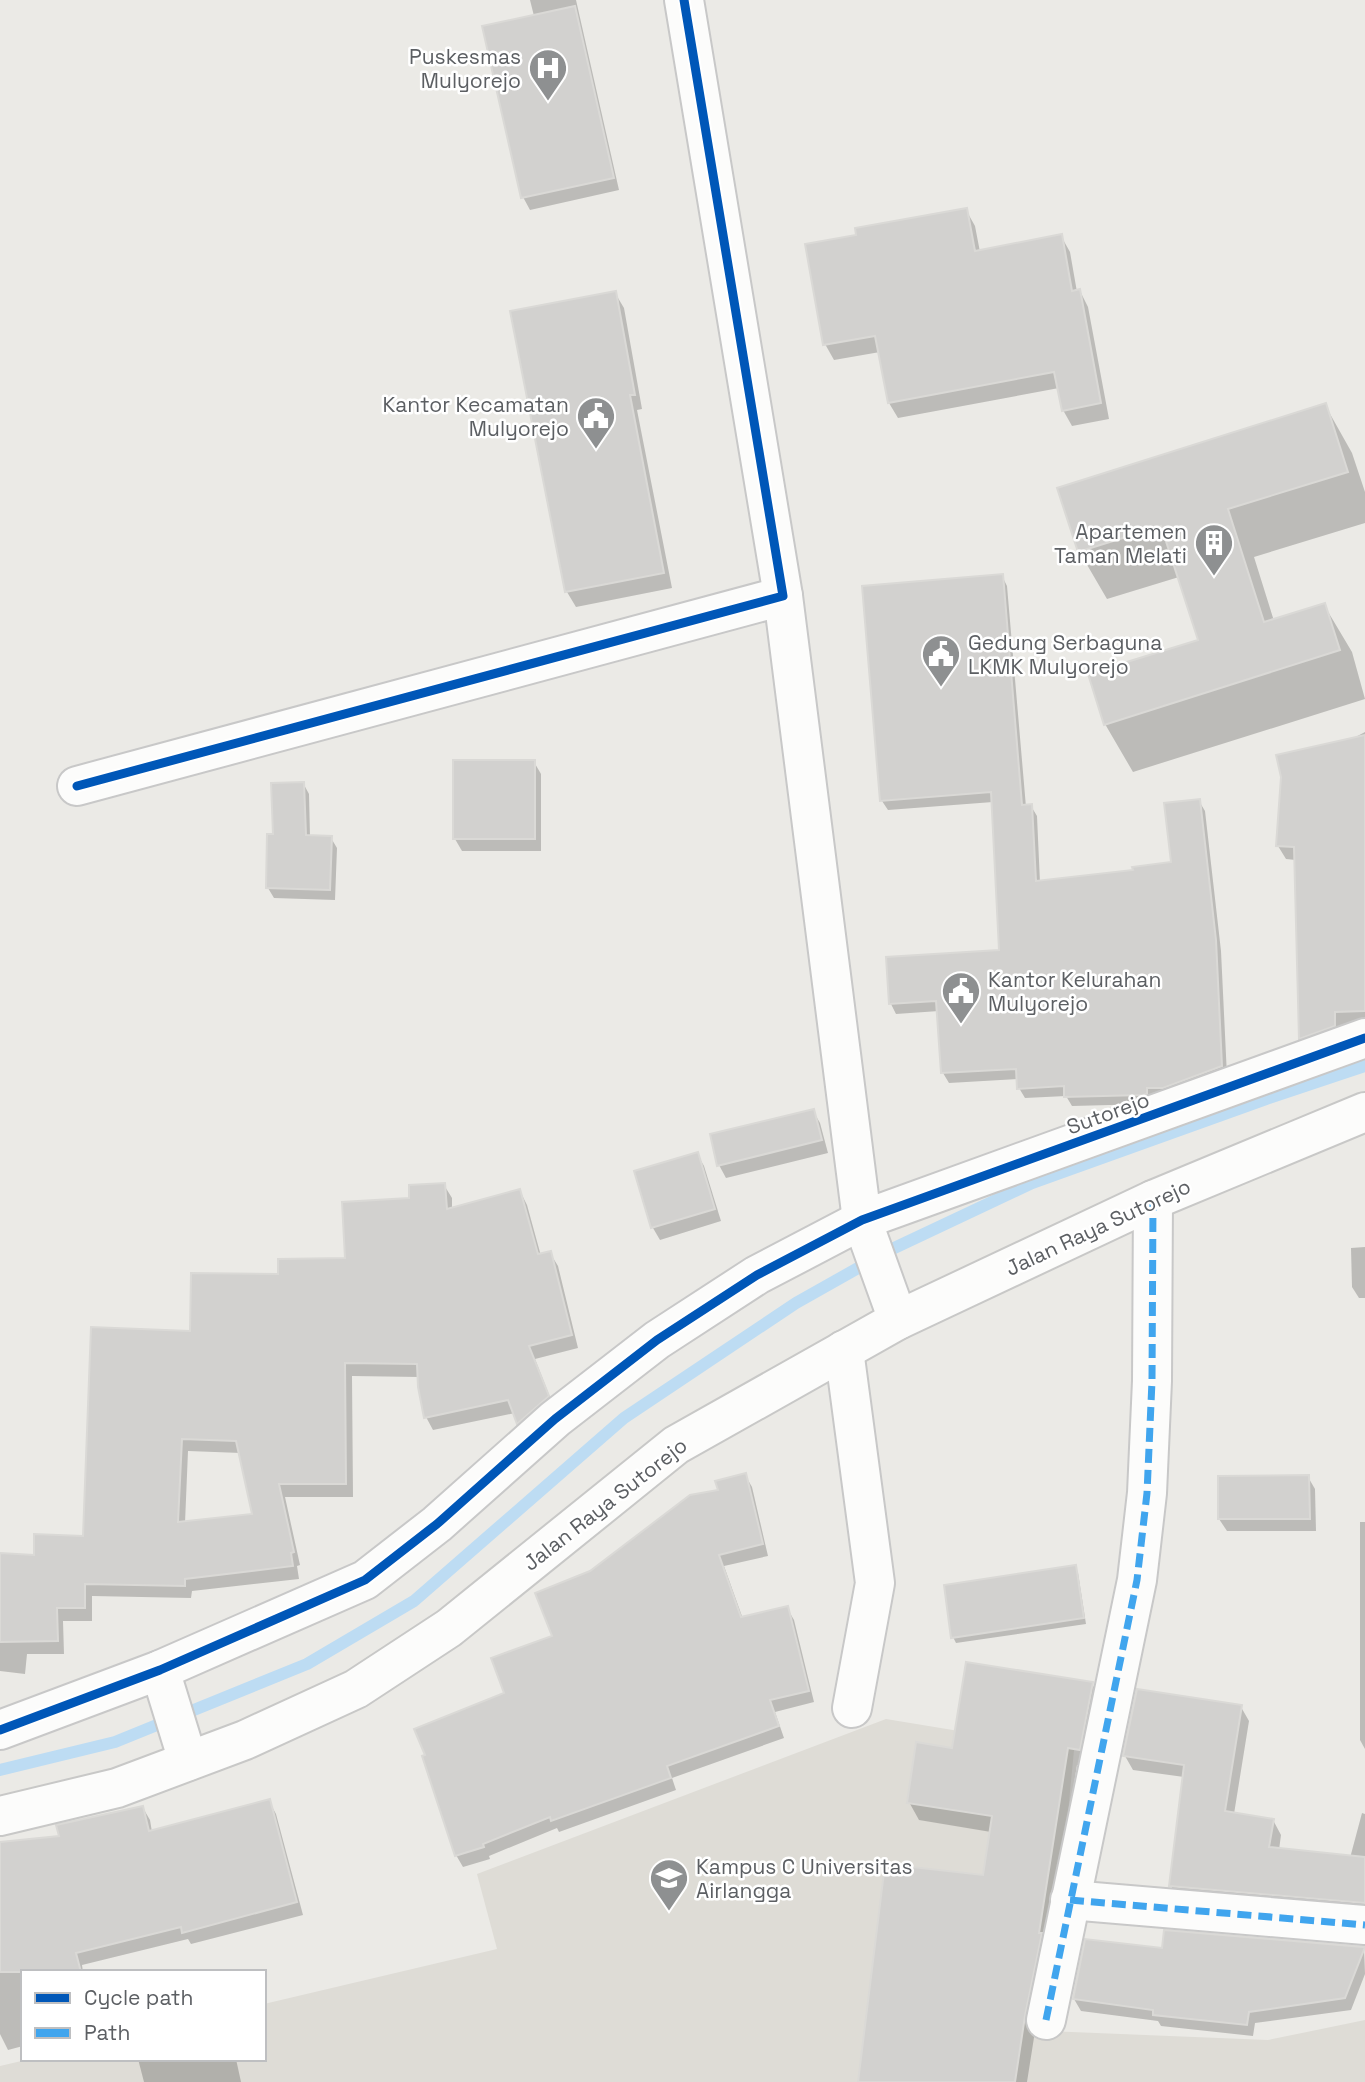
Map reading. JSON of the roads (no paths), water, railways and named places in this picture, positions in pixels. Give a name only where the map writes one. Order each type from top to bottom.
[{"type":"street","points":[[684,0],[783,597],[864,1229],[893,1307]]},
{"type":"street","points":[[77,786],[783,597]]},
{"type":"street","name":"Sutorejo","points":[[0,1730],[164,1682],[365,1580],[437,1524],[555,1419],[657,1340],[757,1275],[864,1229],[1365,1038]]},
{"type":"street","name":"Jalan Raya Sutorejo","points":[[0,1816],[117,1788],[185,1750],[244,1740],[356,1689],[449,1628],[676,1445],[844,1350],[893,1307],[1365,1112]]},
{"type":"street","points":[[1046,2020],[1137,1580],[1147,1493],[1152,1381],[1153,1199]]},
{"type":"street","points":[[844,1350],[876,1583],[852,1708]]},
{"type":"street","points":[[164,1682],[185,1750]]},
{"type":"street","points":[[1070,1900],[1365,1925]]},
{"type":"waterway","points":[[0,1770],[115,1742],[307,1664],[414,1601],[624,1418],[796,1303],[890,1250],[1032,1183],[1365,1066]]},
{"type":"place","name":"Puskesmas Mulyorejo","points":[[548,102]]},
{"type":"place","name":"Kantor Kecamatan Mulyorejo","points":[[596,450]]},
{"type":"place","name":"Apartemen Taman Melati","points":[[1214,577]]},
{"type":"place","name":"Gedung Serbaguna LKMK Mulyorejo","points":[[941,688]]},
{"type":"place","name":"Kantor Kelurahan Mulyorejo","points":[[961,1025]]},
{"type":"place","name":"Kampus C Universitas Airlangga","points":[[669,1912]]}]
